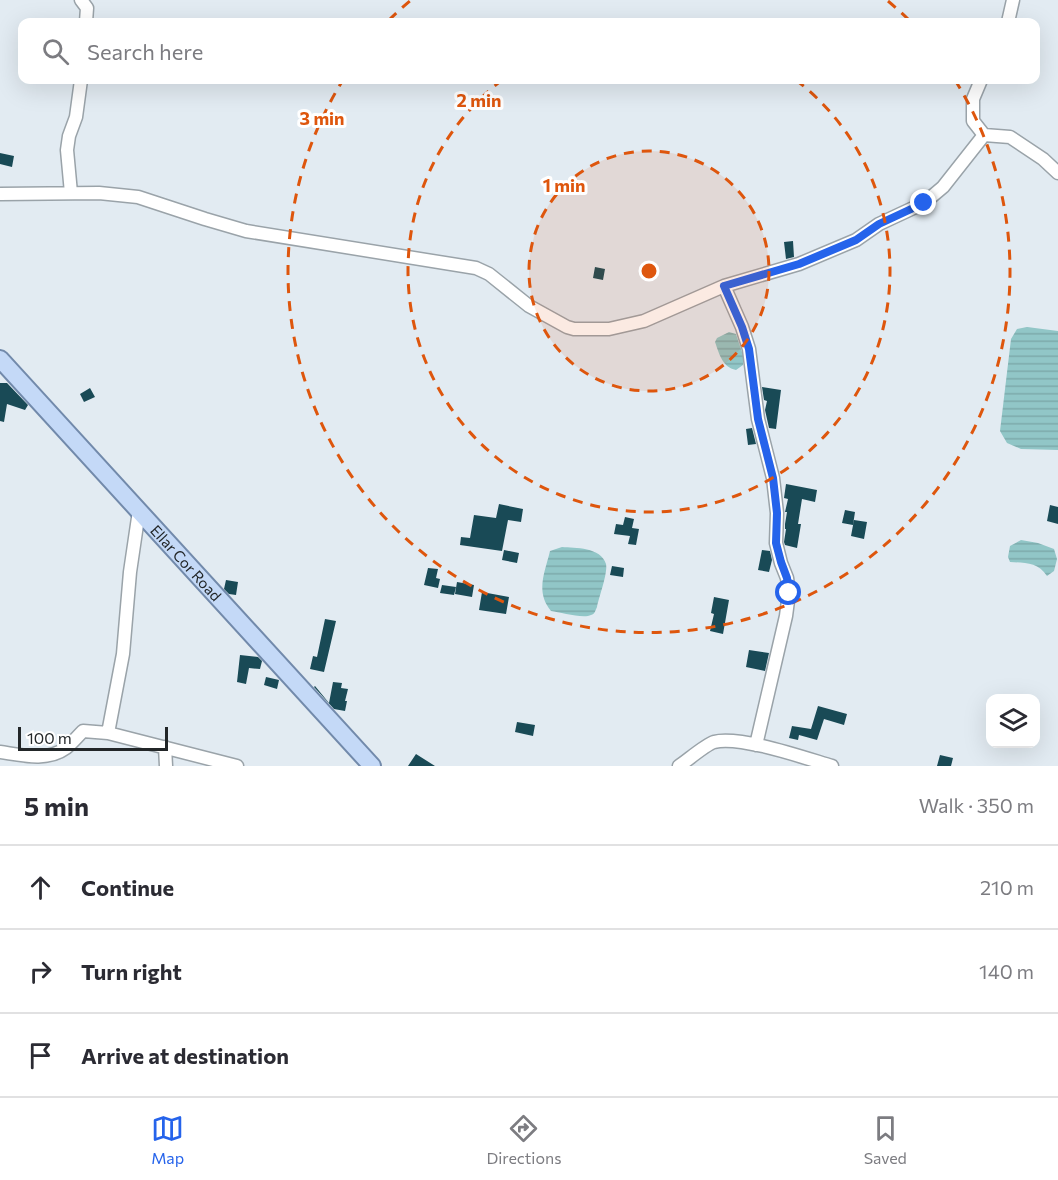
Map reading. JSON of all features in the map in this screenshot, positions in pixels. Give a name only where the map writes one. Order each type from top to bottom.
[{"type":"main road","name":"Ellar Cor Road","points":[[0,359],[372,766]]},
{"type":"street","points":[[81,0],[87,8],[86,18]]},
{"type":"street","points":[[1009,18],[1013,0]]},
{"type":"street","points":[[71,193],[67,150],[76,117],[80,84]]},
{"type":"street","points":[[979,84],[973,99],[973,122],[984,135],[1010,137],[1058,172]]},
{"type":"street","points":[[0,194],[99,192],[138,197],[246,231],[476,268],[489,274],[529,306],[560,324],[574,329],[609,329],[644,321],[724,286],[799,264],[856,240],[879,224],[924,203],[943,187],[984,135]]},
{"type":"street","points":[[724,286],[749,349],[758,419],[773,478],[777,513],[776,543],[787,578],[789,593],[786,616],[756,745]]},
{"type":"street","points":[[108,733],[123,654],[130,572],[139,511]]},
{"type":"street","points":[[0,752],[31,757],[48,756],[64,749],[83,731],[108,733],[237,766]]},
{"type":"street","points":[[679,766],[712,743],[724,741],[756,745],[832,766]]},
{"type":"street","points":[[165,747],[166,766]]},
{"type":"water","points":[[1027,327],[1058,331],[1058,450],[1021,449],[1007,443],[1000,431],[1011,339],[1017,329]]},
{"type":"water","points":[[729,332],[736,334],[744,358],[743,365],[736,370],[724,363],[715,342],[717,338]]},
{"type":"water","points":[[1021,540],[1054,549],[1057,559],[1054,571],[1047,576],[1035,566],[1010,562],[1008,557],[1010,546]]},
{"type":"water","points":[[562,547],[593,551],[603,558],[606,564],[606,573],[597,607],[592,615],[577,616],[551,611],[546,604],[542,589],[550,551]]},
{"type":"building","points":[[0,153],[14,156],[12,167],[0,164]]},
{"type":"building","points":[[793,241],[794,257],[786,259],[784,242]]},
{"type":"building","points":[[595,267],[605,269],[603,280],[593,278]]},
{"type":"building","points":[[0,383],[7,383],[28,405],[25,410],[7,404],[4,422],[0,421]]},
{"type":"building","points":[[762,387],[781,390],[776,429],[769,428],[765,410],[767,401],[764,400]]},
{"type":"building","points":[[90,388],[95,397],[84,402],[80,394]]},
{"type":"building","points":[[752,428],[756,444],[748,445],[746,429]]},
{"type":"building","points":[[786,484],[817,490],[815,502],[802,499],[797,548],[785,545],[784,542],[788,499],[784,498]]},
{"type":"building","points":[[499,504],[523,509],[521,522],[508,520],[502,551],[460,545],[461,537],[470,538],[474,515],[496,518]]},
{"type":"building","points":[[1050,505],[1058,507],[1058,524],[1047,521]]},
{"type":"building","points":[[845,510],[855,512],[853,525],[842,523]]},
{"type":"building","points":[[625,517],[634,519],[632,528],[639,529],[636,545],[628,544],[630,536],[614,534],[616,524],[623,525]]},
{"type":"building","points":[[854,520],[867,522],[864,539],[851,536]]},
{"type":"building","points":[[504,550],[519,553],[517,563],[502,560]]},
{"type":"building","points":[[762,550],[770,551],[772,560],[769,572],[758,570]]},
{"type":"building","points":[[612,566],[624,568],[623,577],[610,575]]},
{"type":"building","points":[[428,568],[438,569],[436,578],[440,579],[438,588],[424,585]]},
{"type":"building","points":[[226,580],[238,582],[236,595],[229,594],[224,589]]},
{"type":"building","points":[[457,582],[474,585],[472,597],[455,594]]},
{"type":"building","points":[[442,585],[456,587],[454,595],[440,593]]},
{"type":"building","points":[[482,592],[509,597],[506,614],[479,610]]},
{"type":"building","points":[[714,597],[729,600],[723,634],[710,631],[714,614],[711,613]]},
{"type":"building","points":[[325,619],[336,621],[324,672],[310,669],[313,656],[317,657]]},
{"type":"building","points":[[749,650],[769,653],[765,671],[746,667]]},
{"type":"building","points":[[240,655],[258,657],[262,661],[260,669],[249,668],[246,684],[237,682]]},
{"type":"building","points":[[266,677],[279,680],[277,689],[264,685]]},
{"type":"building","points":[[333,682],[342,683],[341,688],[348,689],[345,711],[334,709],[314,687],[329,703]]},
{"type":"building","points":[[818,706],[847,714],[844,725],[824,719],[817,740],[799,735],[798,740],[789,738],[792,726],[811,729]]},
{"type":"building","points":[[517,722],[535,725],[533,736],[515,732]]},
{"type":"building","points":[[416,754],[435,766],[408,766]]},
{"type":"building","points":[[940,755],[953,758],[951,766],[937,766]]},
{"type":"route","points":[[789,593],[787,578],[776,543],[777,513],[773,478],[758,419],[749,349],[724,286],[799,264],[856,240],[879,224],[924,203]]}]
